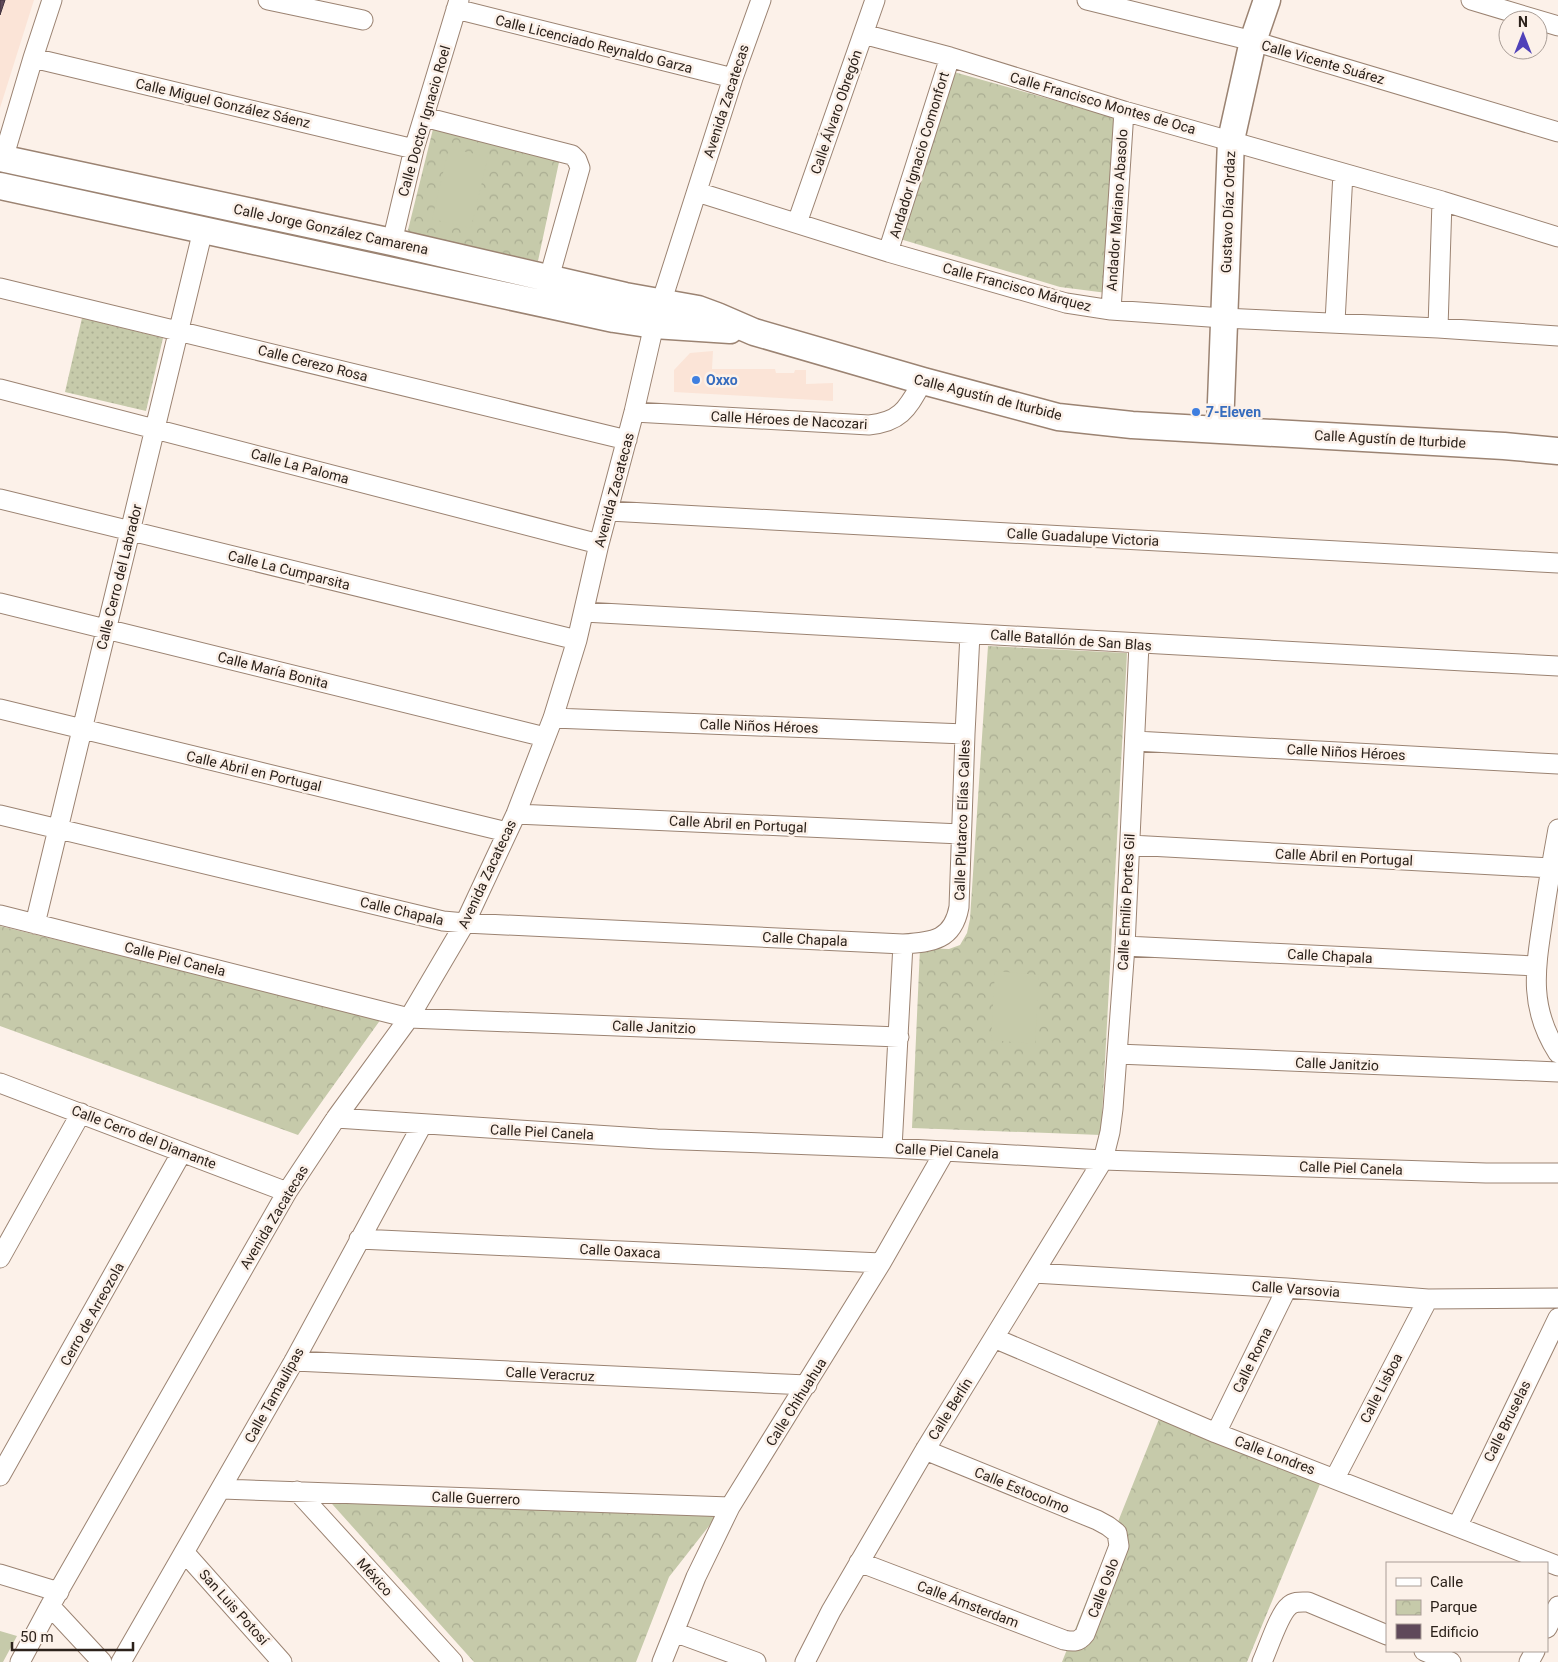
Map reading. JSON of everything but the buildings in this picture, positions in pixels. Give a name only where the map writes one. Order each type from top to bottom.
[{"type":"street","points":[[2,159],[52,0]]},
{"type":"street","points":[[268,0],[363,20]]},
{"type":"street","name":"Avenida Zacatecas","points":[[20,1662],[54,1599],[288,1192],[336,1118],[409,1018],[465,923],[516,814],[553,718],[577,640],[657,314],[733,78],[761,0]]},
{"type":"street","name":"Calle Álvaro Obregón","points":[[797,223],[875,0]]},
{"type":"street","name":"Calle Vicente Suárez","points":[[1087,0],[1252,42],[1558,132]]},
{"type":"street","name":"Gustavo Díaz Ordaz","points":[[1220,428],[1231,140],[1252,42],[1267,0]]},
{"type":"street","points":[[1471,0],[1558,26]]},
{"type":"street","name":"Calle Licenciado Reynaldo Garza","points":[[457,5],[733,78]]},
{"type":"street","name":"Calle Doctor Ignacio Roel","points":[[392,242],[414,149],[457,5]]},
{"type":"street","name":"Calle Francisco Montes de Oca","points":[[863,34],[950,57],[1124,111],[1442,201],[1558,237]]},
{"type":"street","name":"Andador Ignacio Comonfort","points":[[888,252],[950,57]]},
{"type":"street","name":"Calle Miguel González Sáenz","points":[[33,58],[414,149]]},
{"type":"street","name":"Andador Mariano Abasolo","points":[[1111,310],[1124,111]]},
{"type":"street","points":[[424,117],[572,155],[577,160],[580,168],[549,278]]},
{"type":"street","name":"Calle Jorge González Camarena","points":[[2,159],[392,242],[549,278],[657,314]]},
{"type":"street","points":[[1335,322],[1343,173]]},
{"type":"street","name":"Calle Jorge González Camarena","points":[[0,186],[614,319],[657,314]]},
{"type":"street","name":"Calle Francisco Márquez","points":[[697,192],[888,252],[1066,303],[1111,310],[1223,318],[1335,322],[1558,336]]},
{"type":"street","points":[[1438,328],[1442,201]]},
{"type":"street","name":"Calle Cerro del Labrador","points":[[35,924],[203,230]]},
{"type":"street","name":"Calle Cerezo Rosa","points":[[0,288],[626,440]]},
{"type":"street","name":"Calle Agustín de Iturbide","points":[[657,314],[698,309],[754,332],[923,381],[1058,417],[1132,424],[1220,428],[1558,451]]},
{"type":"street","name":"Calle Héroes de Nacozari","points":[[634,412],[869,425],[882,424],[895,419],[908,408],[923,381]]},
{"type":"street","name":"Calle La Paloma","points":[[0,389],[600,544]]},
{"type":"street","name":"Calle La Cumparsita","points":[[0,499],[577,640]]},
{"type":"street","name":"Calle Guadalupe Victoria","points":[[609,511],[1558,563]]},
{"type":"street","name":"Calle María Bonita","points":[[0,603],[545,737]]},
{"type":"street","name":"Calle Batallón de San Blas","points":[[584,612],[1558,666]]},
{"type":"street","name":"Calle Plutarco Elías Calles","points":[[903,944],[926,943],[940,938],[950,929],[957,917],[959,907],[970,634]]},
{"type":"street","name":"Calle Emilio Portes Gil","points":[[1103,1160],[1110,1132],[1125,946],[1139,644]]},
{"type":"street","name":"Calle Abril en Portugal","points":[[0,709],[507,832]]},
{"type":"street","name":"Calle Niños Héroes","points":[[553,718],[965,734]]},
{"type":"street","name":"Calle Niños Héroes","points":[[1134,740],[1558,764]]},
{"type":"street","name":"Calle Abril en Portugal","points":[[516,814],[961,834]]},
{"type":"street","name":"Calle Chapala","points":[[0,815],[426,918],[465,923],[903,944]]},
{"type":"street","points":[[1558,829],[1555,869],[1536,966],[1537,1002],[1548,1038],[1558,1054]]},
{"type":"street","name":"Calle Abril en Portugal","points":[[1130,845],[1555,869]]},
{"type":"street","name":"Calle Piel Canela","points":[[0,915],[409,1018]]},
{"type":"street","points":[[892,1148],[903,944]]},
{"type":"street","name":"Calle Chapala","points":[[1125,946],[1536,966]]},
{"type":"street","name":"Calle Janitzio","points":[[409,1018],[899,1037]]},
{"type":"street","name":"Calle Janitzio","points":[[1117,1054],[1558,1072]]},
{"type":"street","name":"Calle Cerro del Diamante","points":[[0,1083],[288,1192]]},
{"type":"street","points":[[0,1258],[80,1112]]},
{"type":"street","name":"Calle Piel Canela","points":[[336,1118],[657,1139],[892,1148],[1103,1160],[1486,1173],[1558,1173]]},
{"type":"street","name":"Calle Tamaulipas","points":[[121,1662],[294,1361],[422,1125]]},
{"type":"street","name":"Calle Chihuahua","points":[[662,1662],[696,1577],[730,1507],[881,1263],[945,1151]]},
{"type":"street","name":"Cerro de Arreozola","points":[[0,1476],[182,1152]]},
{"type":"street","name":"Calle Berlín","points":[[805,1662],[827,1618],[925,1450],[1103,1160]]},
{"type":"street","name":"Calle Oaxaca","points":[[359,1239],[881,1263]]},
{"type":"street","name":"Calle Varsovia","points":[[1034,1273],[1428,1298],[1558,1298]]},
{"type":"street","name":"Calle Roma","points":[[1216,1433],[1287,1288]]},
{"type":"street","name":"Calle Lisboa","points":[[1335,1478],[1428,1298]]},
{"type":"street","name":"Calle Bruselas","points":[[1458,1525],[1558,1318]]},
{"type":"street","name":"Calle Londres","points":[[994,1338],[1216,1433],[1458,1525],[1558,1566]]},
{"type":"street","name":"Calle Veracruz","points":[[294,1361],[807,1385]]},
{"type":"street","name":"Calle Estocolmo","points":[[925,1450],[1096,1520],[1117,1533]]},
{"type":"street","name":"Calle Guerrero","points":[[222,1489],[730,1507]]},
{"type":"street","name":"México","points":[[297,1491],[453,1662]]},
{"type":"street","name":"Calle Oslo","points":[[1078,1641],[1085,1634],[1119,1546],[1117,1533]]},
{"type":"street","name":"San Luis Potosí","points":[[185,1553],[282,1662]]},
{"type":"street","name":"Calle Ámsterdam","points":[[859,1562],[1064,1640],[1078,1641]]},
{"type":"street","points":[[0,1574],[54,1599],[102,1662]]},
{"type":"street","points":[[1262,1662],[1282,1616],[1288,1606],[1294,1602],[1308,1602],[1386,1635]]},
{"type":"street","points":[[1548,1626],[1558,1606]]},
{"type":"street","points":[[674,1632],[756,1662]]},
{"type":"street","points":[[1426,1652],[1451,1662]]},
{"type":"shaded area","points":[[0,0],[34,0],[0,108]]},
{"type":"shaded area","points":[[713,351],[712,369],[775,369],[776,373],[794,373],[795,370],[806,370],[806,384],[833,383],[833,401],[674,392],[674,370],[690,353]]},
{"type":"green space","points":[[954,72],[1117,118],[1107,293],[1060,287],[900,239]]},
{"type":"green space","points":[[434,125],[559,162],[538,261],[407,234]]},
{"type":"green space","points":[[449,148],[488,157],[471,228],[432,219]]},
{"type":"green space","points":[[82,318],[163,338],[146,411],[65,392]]},
{"type":"green space","points":[[988,646],[1127,653],[1101,1135],[912,1128],[920,948],[949,949],[960,945],[967,933],[970,919]]},
{"type":"green space","points":[[0,926],[381,1019],[298,1135],[0,1026]]},
{"type":"green space","points":[[995,971],[1039,975],[1035,1044],[991,1040]]},
{"type":"green space","points":[[1159,1419],[1320,1484],[1247,1662],[1062,1662]]},
{"type":"green space","points":[[324,1495],[720,1512],[669,1577],[636,1662],[474,1662]]},
{"type":"green space","points":[[0,1631],[17,1636],[3,1662],[0,1662]]},
{"type":"place","name":"Oxxo","points":[[696,380]]},
{"type":"place","name":"7-Eleven","points":[[1196,412]]}]
